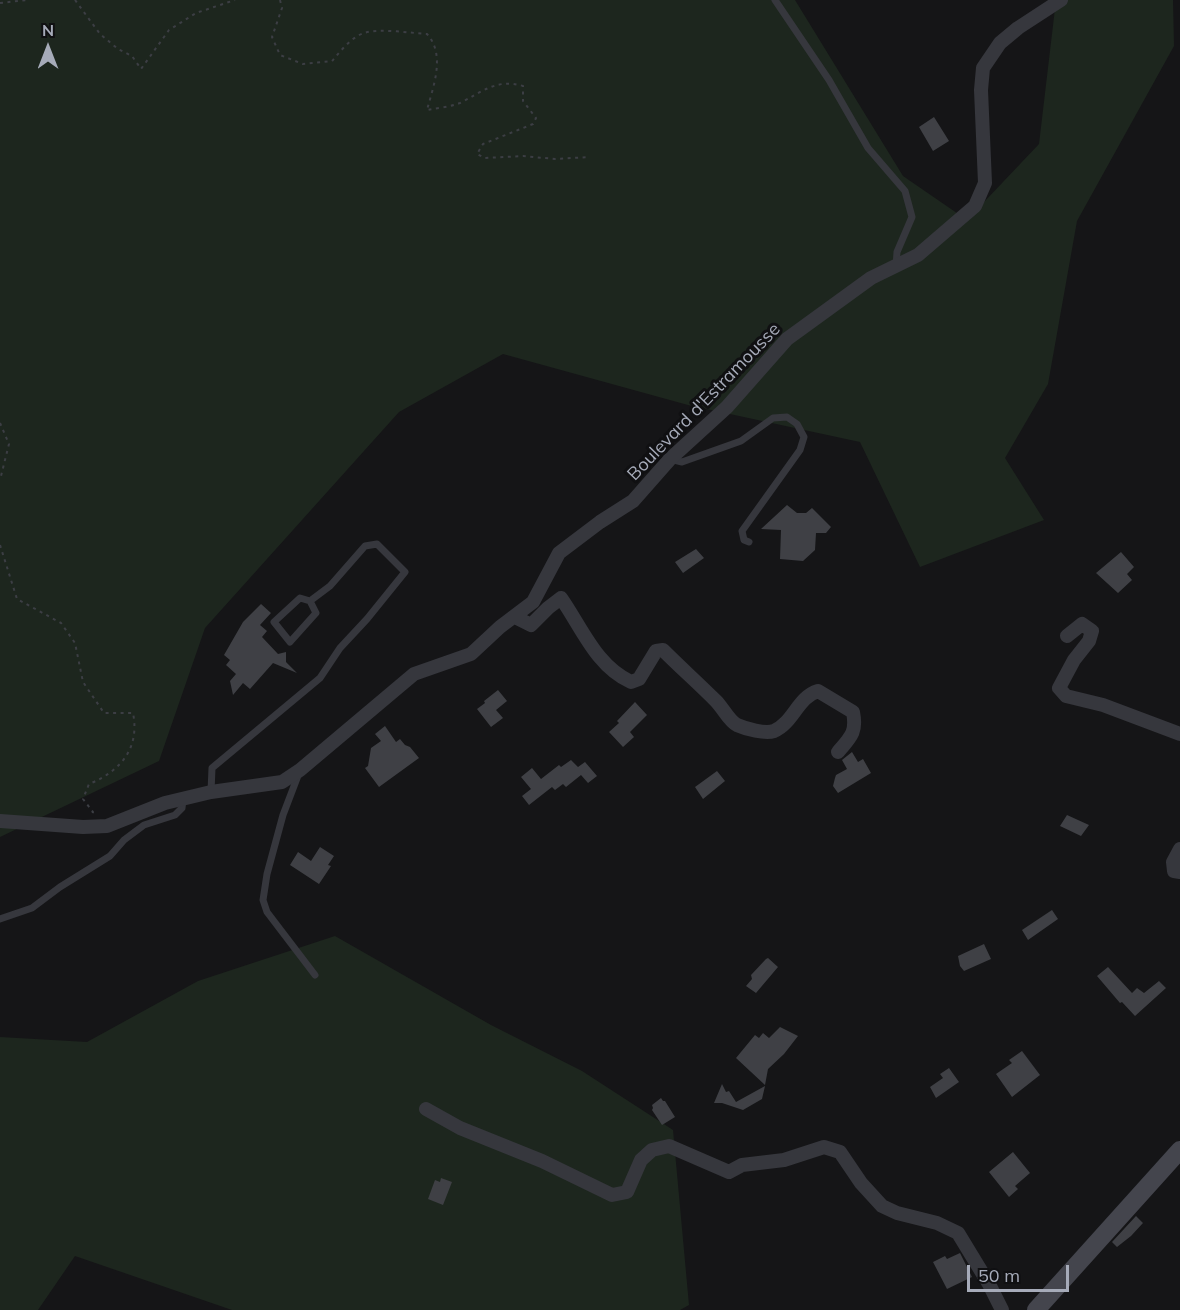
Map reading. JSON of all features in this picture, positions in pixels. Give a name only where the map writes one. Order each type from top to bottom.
[{"type":"main road","points":[[1037,1310],[1180,1150]]},
{"type":"street","name":"Boulevard d'Estramousse","points":[[0,821],[83,827],[107,826],[165,803],[211,792],[282,782],[300,770],[414,675],[471,654],[533,602],[560,553],[600,522],[633,501],[670,459],[727,407],[787,339],[871,278],[918,255],[975,206],[985,183],[981,90],[983,68],[1000,43],[1040,6],[1061,0]]},
{"type":"street","points":[[515,617],[531,625],[561,598],[589,645],[617,676],[630,682],[639,679],[656,651],[663,650],[718,703],[735,725],[773,731],[788,720],[803,701],[818,691],[853,712],[856,726],[848,741],[838,752]]},
{"type":"street","points":[[1068,636],[1082,624],[1092,631],[1089,641],[1074,660],[1059,688],[1066,696],[1103,705],[1180,734]]},
{"type":"street","points":[[1180,849],[1173,862],[1174,871],[1180,872]]},
{"type":"street","points":[[426,1109],[460,1128],[542,1161],[612,1195],[627,1192],[641,1160],[652,1150],[669,1146],[729,1172],[742,1165],[784,1160],[824,1148],[840,1152],[861,1183],[882,1206],[897,1213],[937,1223],[958,1233],[1002,1310]]},
{"type":"street","points":[[1023,1310],[1028,1307],[1037,1310]]},
{"type":"lane","points":[[775,0],[829,80],[868,148],[905,191],[912,217],[897,252],[896,267]]},
{"type":"lane","points":[[670,459],[682,462],[741,441],[773,418],[787,417],[797,424],[804,436],[800,450],[742,531],[744,540],[749,542]]},
{"type":"lane","points":[[211,792],[212,768],[320,678],[340,648],[405,572],[377,544],[365,546],[330,586],[310,601]]},
{"type":"lane","points":[[300,598],[310,601],[316,613],[290,642],[274,622],[300,598]]},
{"type":"lane","points":[[300,770],[283,815],[267,874],[263,900],[267,912],[315,975]]},
{"type":"lane","points":[[0,919],[32,908],[60,887],[110,856],[124,840],[144,825],[175,815],[182,808],[183,800]]},
{"type":"path","points":[[0,3],[27,0]]},
{"type":"path","points":[[75,0],[100,34],[118,49],[132,56],[141,69],[170,30],[196,13],[235,0]]},
{"type":"path","points":[[280,0],[282,8],[272,37],[280,55],[303,64],[332,61],[346,45],[364,33],[427,34],[434,41],[437,63],[427,110],[458,104],[483,89],[510,82],[523,86],[523,101],[536,118],[533,124],[483,144],[477,154],[485,158],[589,157]]},
{"type":"path","points":[[0,423],[9,444],[0,480]]},
{"type":"path","points":[[0,545],[17,599],[61,624],[75,643],[83,682],[104,713],[133,713],[136,730],[125,761],[103,778],[89,784],[83,799],[93,812],[83,827]]},
{"type":"shaded area","points":[[0,0],[795,0],[903,176],[967,220],[1039,144],[1056,0],[1173,0],[1174,46],[1077,221],[1048,384],[1005,458],[1044,520],[920,567],[860,442],[688,405],[503,354],[399,412],[205,628],[159,761],[0,837]]},
{"type":"shaded area","points":[[335,936],[491,1025],[582,1071],[673,1130],[689,1305],[680,1310],[232,1310],[75,1256],[38,1310],[0,1310],[0,1037],[87,1042],[198,981]]},
{"type":"building","points":[[934,117],[949,141],[933,151],[919,127]]},
{"type":"building","points":[[787,505],[797,513],[806,513],[812,508],[831,527],[826,533],[816,533],[815,550],[803,561],[780,559],[781,530],[761,529]]},
{"type":"building","points":[[696,549],[704,558],[683,573],[675,562]]},
{"type":"building","points":[[1121,552],[1134,567],[1127,574],[1132,580],[1118,593],[1096,573]]},
{"type":"building","points":[[261,604],[271,613],[260,625],[267,631],[262,637],[278,654],[286,652],[286,662],[297,673],[273,663],[250,689],[243,683],[233,695],[230,681],[236,674],[226,665],[230,660],[224,655],[243,622]]},
{"type":"building","points":[[498,690],[507,701],[496,710],[503,718],[491,727],[477,709]]},
{"type":"building","points":[[635,702],[647,715],[630,732],[634,737],[623,747],[609,732]]},
{"type":"building","points":[[385,726],[396,742],[400,739],[419,758],[379,787],[365,768],[368,766],[371,748],[381,741],[375,734]]},
{"type":"building","points":[[852,752],[858,762],[863,759],[871,773],[838,793],[833,786],[836,775],[847,769],[842,760]]},
{"type":"building","points":[[571,760],[578,767],[585,762],[597,776],[588,783],[581,775],[566,787],[563,784],[555,790],[552,787],[529,805],[522,796],[531,789],[521,777],[532,768],[541,779],[559,765],[561,767]]},
{"type":"building","points":[[717,771],[725,781],[703,799],[695,787]]},
{"type":"building","points":[[1067,815],[1089,825],[1081,836],[1060,826]]},
{"type":"building","points":[[320,847],[334,856],[328,865],[331,866],[319,884],[290,865],[298,852],[311,861]]},
{"type":"building","points":[[1052,910],[1058,919],[1028,940],[1022,930]]},
{"type":"building","points":[[984,944],[991,959],[964,971],[960,966],[958,956]]},
{"type":"building","points":[[768,958],[778,967],[756,993],[746,986],[752,979],[751,975]]},
{"type":"building","points":[[1108,967],[1132,993],[1137,988],[1144,993],[1159,981],[1166,988],[1135,1016],[1122,1002],[1120,1003],[1097,976]]},
{"type":"building","points":[[780,1027],[798,1036],[768,1069],[765,1085],[736,1058],[755,1035],[759,1038],[763,1033],[769,1038]]},
{"type":"building","points":[[1022,1051],[1040,1075],[1012,1097],[996,1074],[1012,1063],[1009,1060]]},
{"type":"building","points":[[949,1068],[959,1082],[936,1098],[930,1087],[943,1078],[940,1074]]},
{"type":"building","points":[[722,1084],[736,1102],[765,1086],[762,1099],[743,1110],[722,1103],[714,1103]]},
{"type":"building","points":[[661,1098],[675,1117],[662,1125],[652,1110],[652,1105]]},
{"type":"building","points":[[1013,1152],[1030,1173],[1015,1186],[1018,1189],[1009,1197],[989,1172]]},
{"type":"building","points":[[441,1178],[452,1182],[443,1205],[428,1199],[435,1180],[440,1182]]},
{"type":"building","points":[[1136,1216],[1143,1223],[1117,1247],[1112,1242]]},
{"type":"building","points":[[960,1253],[972,1277],[947,1289],[933,1262],[945,1256],[947,1259]]}]
